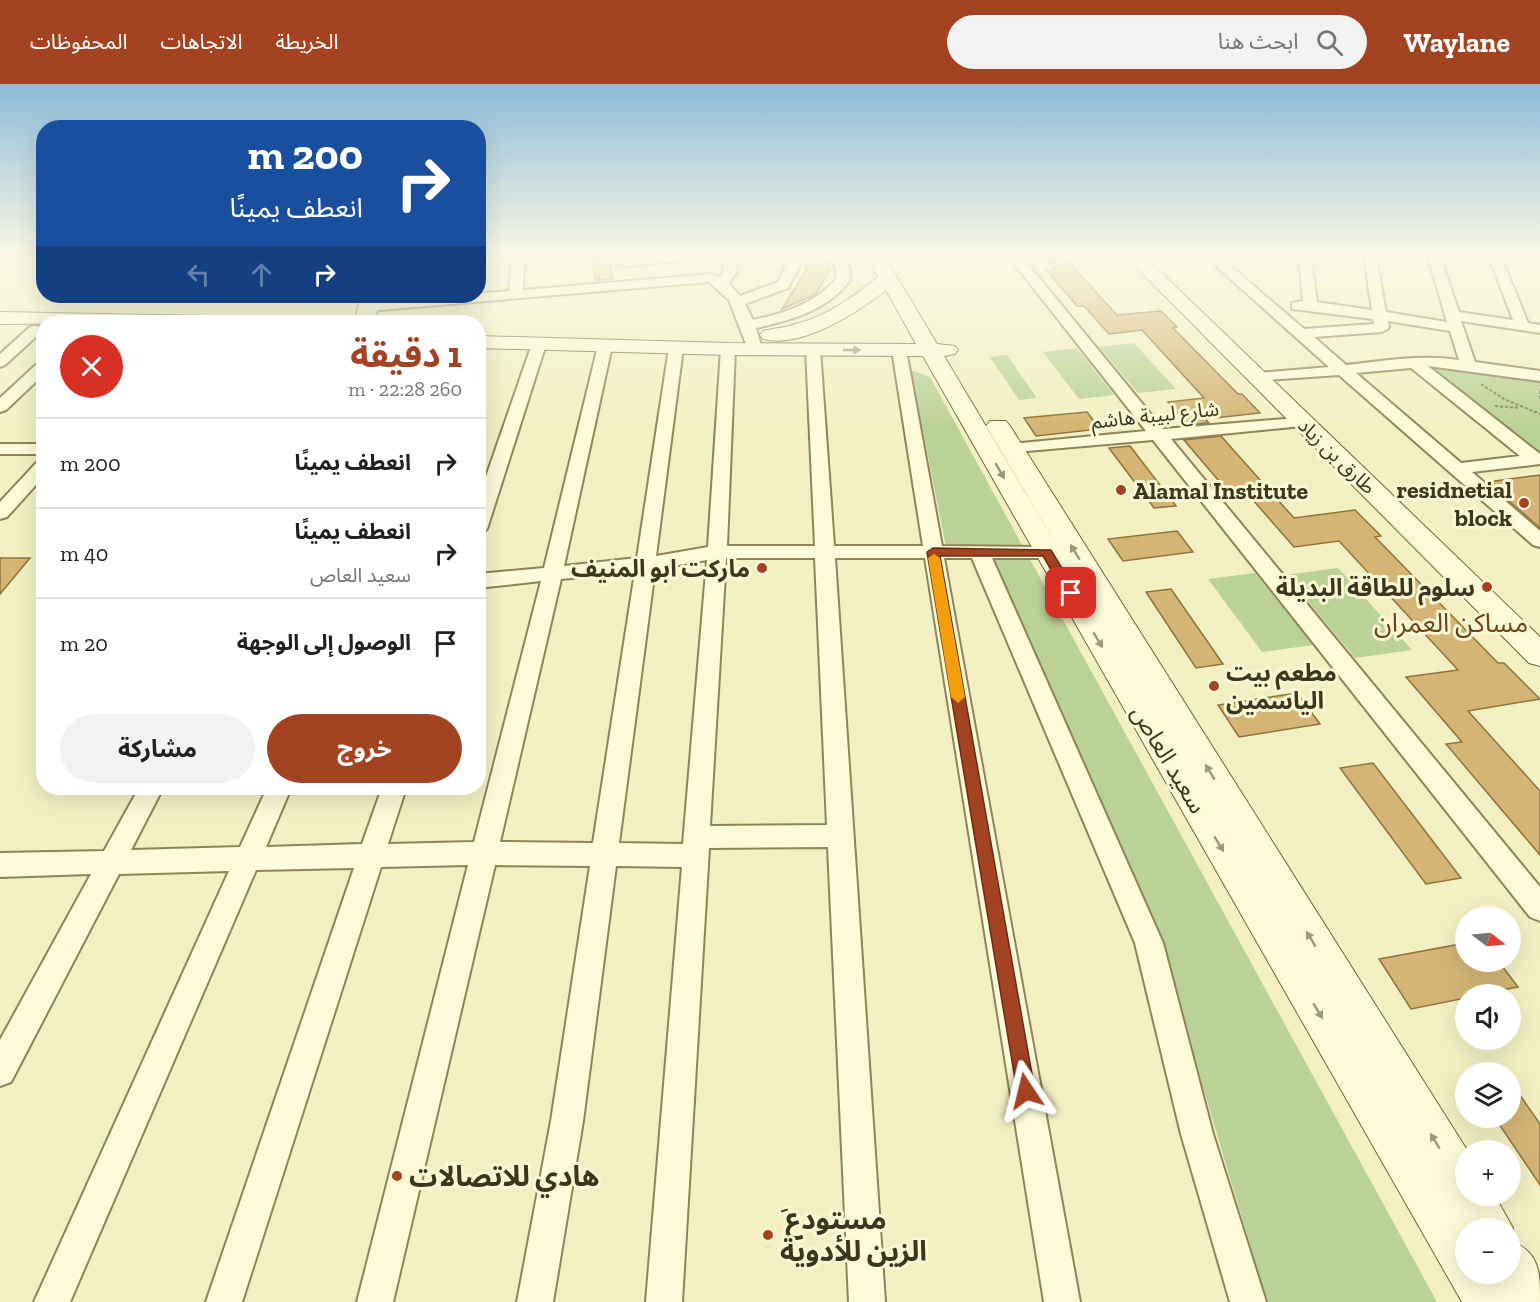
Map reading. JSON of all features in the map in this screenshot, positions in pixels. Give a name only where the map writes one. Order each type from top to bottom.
[{"type":"main road","points":[[486,330],[751,337],[779,335],[821,324],[839,314]]},
{"type":"main road","name":"سعيد العاص","points":[[912,314],[927,350],[1455,1241]]},
{"type":"main road","name":"طارق بن زياد","points":[[1193,314],[1540,655]]},
{"type":"main road","points":[[0,318],[36,319]]},
{"type":"main road","points":[[0,330],[36,331]]},
{"type":"main road","points":[[486,342],[728,349],[751,337],[813,349],[927,350],[1012,449],[1455,1173]]},
{"type":"main road","points":[[1511,626],[1540,622]]},
{"type":"main road","points":[[1521,1282],[1533,1302]]},
{"type":"main road","points":[[1479,1284],[1490,1302]]},
{"type":"street","points":[[742,314],[751,337],[793,314]]},
{"type":"street","points":[[1060,314],[1540,908]]},
{"type":"street","points":[[1278,314],[1456,469],[1536,533]]},
{"type":"street","points":[[1320,314],[1338,331]]},
{"type":"street","points":[[1367,314],[1540,329]]},
{"type":"street","points":[[1451,314],[1461,363]]},
{"type":"street","points":[[1517,314],[1522,326]]},
{"type":"street","points":[[1300,334],[1382,328],[1381,316]]},
{"type":"street","points":[[0,362],[36,333]]},
{"type":"street","points":[[486,506],[539,344]]},
{"type":"street","points":[[375,1302],[553,572],[605,346]]},
{"type":"street","points":[[535,1302],[567,1121],[676,348]]},
{"type":"street","points":[[664,1302],[717,552],[728,349]]},
{"type":"street","points":[[813,349],[867,1302]]},
{"type":"street","points":[[927,350],[933,552],[1062,1302]]},
{"type":"street","points":[[1257,378],[1413,363],[1461,363],[1540,376]]},
{"type":"street","points":[[1413,363],[1538,460]]},
{"type":"street","points":[[0,407],[36,373]]},
{"type":"street","name":"شارع لبيبة هاشم","points":[[1012,449],[1158,437],[1302,421]]},
{"type":"street","points":[[0,449],[36,449]]},
{"type":"street","points":[[1456,469],[1538,460]]},
{"type":"street","points":[[0,513],[36,474]]},
{"type":"street","points":[[486,580],[645,564],[717,552],[979,550],[1047,552]]},
{"type":"street","points":[[979,550],[1149,943],[1197,1134],[1248,1302]]},
{"type":"street","points":[[0,1071],[147,795]]},
{"type":"street","points":[[52,1302],[276,795]]},
{"type":"street","points":[[224,1302],[392,795]]},
{"type":"street","points":[[0,865],[248,857],[484,853],[604,855],[841,836]]},
{"type":"path","points":[[1461,363],[1504,399],[1540,414]]},
{"type":"path","points":[[1540,391],[1540,400]]},
{"type":"green space","points":[[1134,343],[1176,389],[1138,393],[1099,347]]},
{"type":"green space","points":[[1077,348],[1114,395],[1079,399],[1043,352]]},
{"type":"green space","points":[[1007,355],[1037,398],[1019,400],[990,357]]},
{"type":"green space","points":[[1424,364],[1540,376],[1540,454],[1539,454]]},
{"type":"green space","points":[[911,370],[930,377],[1437,1302],[1267,1302],[1159,940],[980,546],[946,547]]},
{"type":"green space","points":[[1338,568],[1412,650],[1355,658],[1286,575]]},
{"type":"green space","points":[[1255,573],[1313,645],[1262,652],[1208,579]]},
{"type":"building","points":[[1091,314],[1164,314],[1177,327],[1173,328],[1260,413],[1205,419],[1209,423],[1188,425],[1168,402],[1204,398],[1142,330],[1109,334]]},
{"type":"building","points":[[1087,412],[1100,429],[1036,436],[1024,418]]},
{"type":"building","points":[[1221,436],[1294,518],[1355,510],[1381,536],[1375,537],[1498,663],[1504,663],[1540,699],[1468,711],[1540,791],[1540,855],[1446,744],[1462,742],[1406,677],[1458,670],[1339,541],[1294,547],[1252,499],[1236,501],[1184,440]]},
{"type":"building","points":[[1130,446],[1176,506],[1154,508],[1109,448]]},
{"type":"building","name":"residnetial block","points":[[1540,475],[1540,528],[1487,482]]},
{"type":"building","points":[[1177,531],[1193,552],[1123,561],[1108,539]]},
{"type":"building","points":[[0,558],[30,558],[0,594]]},
{"type":"building","points":[[1171,589],[1223,664],[1196,668],[1146,592]]},
{"type":"building","points":[[1297,693],[1320,724],[1239,737],[1218,705]]},
{"type":"building","points":[[1373,763],[1461,878],[1426,884],[1340,768]]},
{"type":"building","points":[[1455,945],[1455,972],[1507,972],[1516,984],[1455,984],[1455,1000],[1411,1009],[1379,959]]},
{"type":"building","points":[[1521,1097],[1540,1124],[1540,1185],[1521,1157],[1521,1140],[1510,1140],[1502,1128],[1521,1128]]},
{"type":"slow traffic","points":[[934,558],[958,697]]},
{"type":"place","name":"Alamal Institute","points":[[1121,490]]},
{"type":"place","name":"residnetial block","points":[[1524,503]]},
{"type":"place","name":"ماركت ابو المنيف","points":[[762,568]]},
{"type":"place","name":"سلوم للطاقة البديلة","points":[[1487,587]]},
{"type":"place","name":"مطعم بيت الياسمين","points":[[1214,686]]},
{"type":"place","name":"هادي للاتصالات","points":[[397,1176]]},
{"type":"place","name":"َ مستودع الزين للأدوية","points":[[768,1235]]},
{"type":"district","name":"مساكن العمران","points":[[1451,623]]},
{"type":"route","points":[[1026,1091],[933,552],[979,550],[1047,552],[1071,593]]}]
